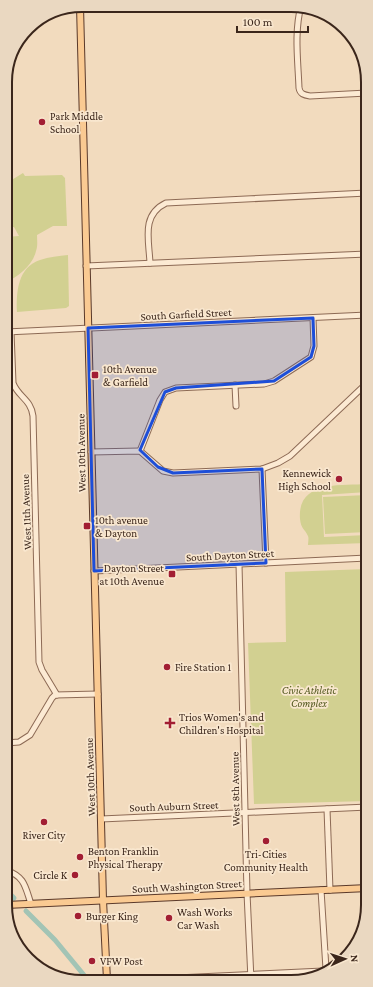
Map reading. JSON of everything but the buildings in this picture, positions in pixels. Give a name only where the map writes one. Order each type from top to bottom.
[{"type":"main road","name":"West 10th Avenue","points":[[80,12],[103,900],[107,975]]},
{"type":"main road","name":"South Washington Street","points":[[12,905],[361,888]]},
{"type":"street","points":[[299,13],[299,88],[302,93],[305,96],[361,94]]},
{"type":"street","points":[[150,263],[149,222],[154,212],[166,202],[361,192]]},
{"type":"street","points":[[86,266],[361,254]]},
{"type":"street","name":"South Garfield Street","points":[[12,332],[361,315]]},
{"type":"street","points":[[140,451],[160,400],[165,392],[176,388],[269,383],[310,357],[314,350],[313,318]]},
{"type":"street","points":[[12,374],[13,385]]},
{"type":"street","name":"West 11th Avenue","points":[[13,385],[28,402],[33,412],[39,662],[57,695]]},
{"type":"street","points":[[235,385],[236,406]]},
{"type":"street","points":[[91,452],[140,451],[163,471],[173,473],[262,469],[278,463],[296,452],[361,389]]},
{"type":"street","points":[[262,469],[266,563]]},
{"type":"street","name":"South Dayton Street","points":[[94,571],[361,558]]},
{"type":"street","name":"West 8th Avenue","points":[[239,564],[247,893],[251,974]]},
{"type":"street","points":[[12,743],[19,742],[30,735],[52,698],[57,695],[98,694]]},
{"type":"street","name":"South Auburn Street","points":[[101,819],[361,807]]},
{"type":"street","points":[[327,809],[330,890]]},
{"type":"street","points":[[12,872],[22,880],[30,904]]},
{"type":"street","points":[[321,890],[325,953]]},
{"type":"street","points":[[232,975],[314,971]]},
{"type":"highlighted area","points":[[313,318],[314,346],[311,357],[274,381],[176,388],[165,392],[140,450],[158,467],[173,473],[262,469],[266,563],[94,571],[88,328]]},
{"type":"green space","points":[[23,173],[25,176],[62,175],[65,178],[67,226],[53,226],[37,235],[37,249],[32,261],[20,274],[12,279],[12,236],[19,236],[14,227],[12,227],[12,180]]},
{"type":"green space","points":[[68,255],[69,306],[66,308],[17,312],[18,289],[23,274],[27,268],[40,260]]},
{"type":"green space","points":[[361,484],[361,492],[322,495],[324,537],[361,535],[361,543],[308,545],[308,537],[302,527],[300,519],[301,506],[306,497],[313,491],[334,486]]},
{"type":"green space","points":[[361,495],[361,532],[325,534],[323,497]]},
{"type":"green space","name":"Civic Athletic Complex","points":[[361,569],[361,801],[254,804],[248,643],[286,642],[285,572]]},
{"type":"waterway","points":[[26,911],[55,940],[84,975]]},
{"type":"place","name":"Park Middle School","points":[[42,122]]},
{"type":"place","name":"10th Avenue & Garfield","points":[[95,375]]},
{"type":"place","name":"Kennewick High School","points":[[339,479]]},
{"type":"place","name":"10th avenue & Dayton","points":[[87,526]]},
{"type":"place","name":"Dayton Street at 10th Avenue","points":[[172,574]]},
{"type":"place","name":"Fire Station 1","points":[[167,667]]},
{"type":"place","name":"Trios Women's and Children's Hospital","points":[[170,723]]},
{"type":"place","name":"River City","points":[[44,822]]},
{"type":"place","name":"Tri-Cities Community Health","points":[[266,841]]},
{"type":"place","name":"Benton Franklin Physical Therapy","points":[[80,857]]},
{"type":"place","name":"Circle K","points":[[75,875]]},
{"type":"place","name":"Burger King","points":[[78,916]]},
{"type":"place","name":"Wash Works Car Wash","points":[[169,918]]},
{"type":"place","name":"VFW Post","points":[[92,961]]}]
